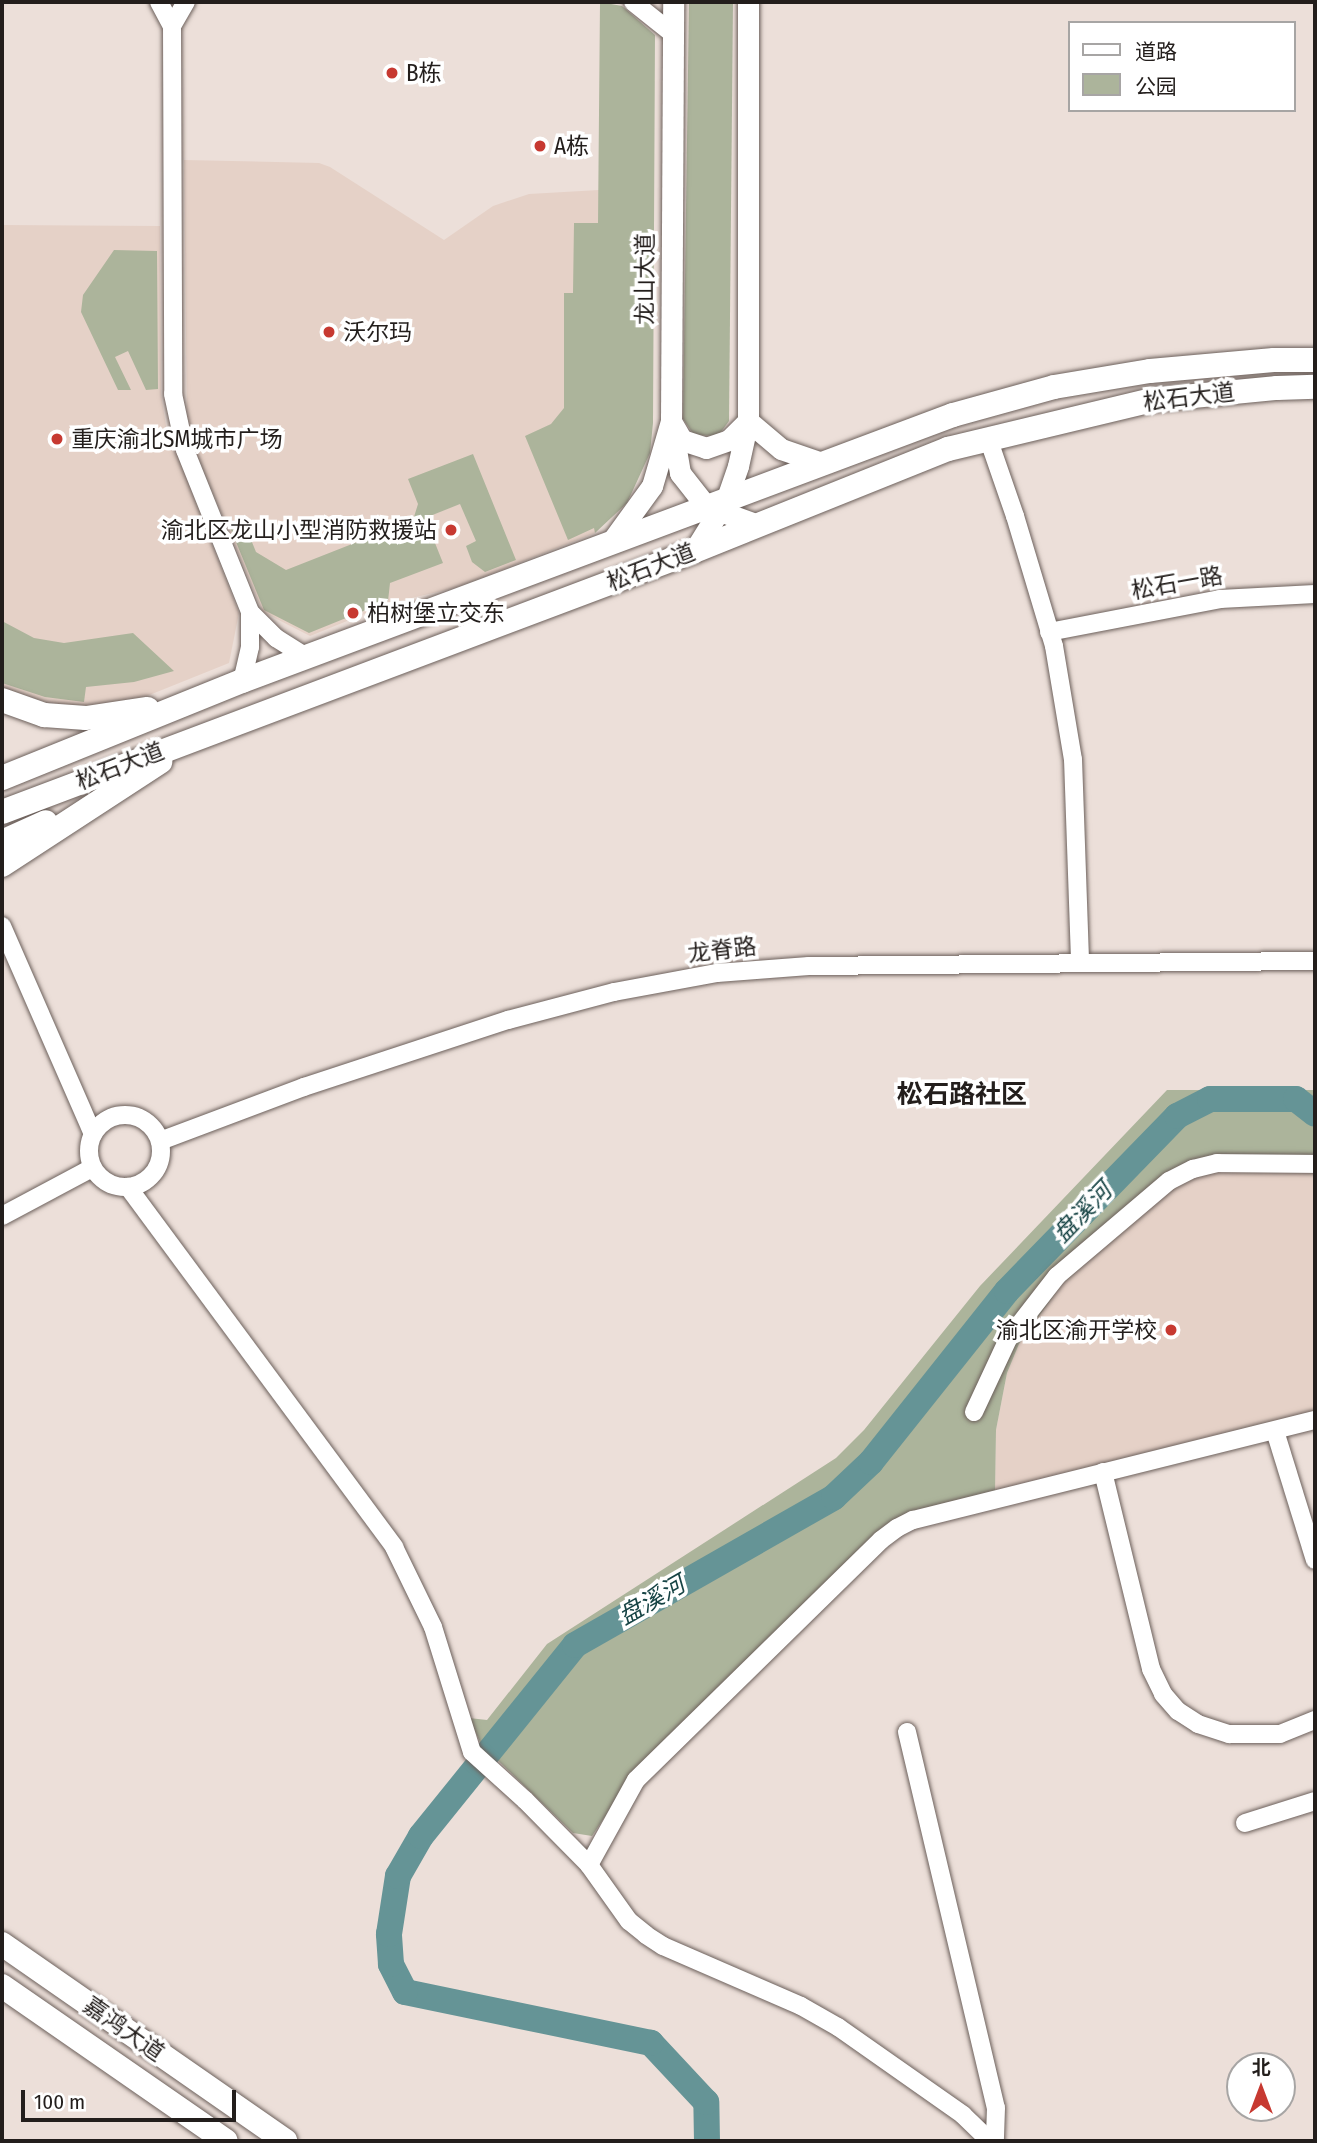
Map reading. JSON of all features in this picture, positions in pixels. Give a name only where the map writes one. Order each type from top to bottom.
[{"type":"highway","name":"松石大道","points":[[2,778],[242,681],[612,541],[717,506],[822,463],[953,415],[1054,387],[1150,371],[1274,360],[1315,360]]},
{"type":"highway","name":"松石大道","points":[[2,812],[214,729],[694,551],[948,449],[1152,400],[1315,387]]},
{"type":"highway","points":[[2,700],[44,715],[86,718],[203,698]]},
{"type":"highway","points":[[2,865],[214,729]]},
{"type":"highway","points":[[2,770],[33,767]]},
{"type":"highway","points":[[2,842],[144,772]]},
{"type":"highway","name":"嘉鸿大道","points":[[2,1944],[284,2140]]},
{"type":"highway","name":"嘉鸿大道","points":[[2,1986],[226,2141]]},
{"type":"main road","name":"龙山大道","points":[[612,541],[652,486],[671,421],[673,2]]},
{"type":"main road","points":[[694,551],[738,466],[748,421],[748,2]]},
{"type":"main road","points":[[671,421],[682,440],[706,448],[729,440],[748,421]]},
{"type":"main road","points":[[671,421],[680,473],[717,506],[758,525]]},
{"type":"main road","points":[[748,421],[781,449],[822,463]]},
{"type":"street","points":[[159,2],[172,26],[176,414],[185,450],[250,612],[250,647],[242,681]]},
{"type":"street","points":[[172,26],[186,2]]},
{"type":"street","points":[[633,2],[673,34]]},
{"type":"street","points":[[988,438],[1049,632],[1073,759],[1080,963]]},
{"type":"street","name":"松石一路","points":[[1049,632],[1220,599],[1315,594]]},
{"type":"street","points":[[250,612],[276,638],[307,657]]},
{"type":"street","points":[[2,926],[93,1134]]},
{"type":"street","name":"龙脊路","points":[[160,1141],[408,1052],[614,992],[717,973],[809,966],[1315,961]]},
{"type":"street","points":[[134,1116],[146,1121],[160,1141],[160,1162],[155,1171],[148,1179],[128,1187],[107,1183],[92,1168],[88,1156],[93,1134],[110,1118],[134,1116]]},
{"type":"street","points":[[974,1412],[1008,1339],[1056,1276],[1169,1181],[1193,1168],[1217,1163],[1315,1164]]},
{"type":"street","points":[[2,1216],[92,1168]]},
{"type":"street","points":[[128,1187],[394,1547],[433,1627],[472,1752],[525,1800],[589,1865],[629,1920],[646,1935],[663,1946],[801,2006],[838,2027],[963,2115],[993,2141]]},
{"type":"street","points":[[589,1865],[636,1780],[881,1540],[913,1520],[1315,1420]]},
{"type":"street","points":[[1275,1431],[1315,1560]]},
{"type":"street","points":[[1103,1472],[1151,1669],[1163,1693],[1178,1712],[1198,1724],[1229,1734],[1280,1734],[1315,1720]]},
{"type":"street","points":[[907,1731],[996,2108],[993,2141]]},
{"type":"street","points":[[1245,1823],[1315,1801]]},
{"type":"shaded area","points":[[184,160],[319,163],[330,167],[444,240],[493,206],[529,194],[599,190],[595,533],[455,588],[394,602],[310,636],[263,612],[196,453],[187,420]]},
{"type":"shaded area","name":"重庆渝北SM城市广场","points":[[2,225],[160,226],[161,394],[166,426],[239,613],[229,663],[132,702],[87,707],[49,703],[2,688]]},
{"type":"shaded area","name":"渝北区渝开学校","points":[[1219,1169],[1315,1172],[1315,1413],[995,1494],[996,1430],[1007,1373],[1019,1344],[1037,1316],[1062,1284],[1172,1187],[1195,1175]]},
{"type":"green space","points":[[600,2],[622,6],[655,35],[653,423],[650,453],[627,503],[595,533],[594,528],[568,540],[525,436],[551,424],[564,408],[564,293],[573,293],[574,223],[598,223]]},
{"type":"green space","points":[[689,2],[733,2],[729,421],[718,436],[694,435],[683,419]]},
{"type":"green space","points":[[114,250],[157,251],[158,389],[146,390],[128,351],[115,357],[131,390],[118,390],[81,312],[83,295]]},
{"type":"green space","points":[[473,454],[516,560],[485,572],[472,562],[466,546],[476,541],[460,504],[425,518],[443,563],[390,583],[388,601],[309,633],[264,610],[229,525],[243,520],[256,552],[286,570],[413,520],[418,504],[408,479]]},
{"type":"green space","points":[[2,621],[34,638],[64,643],[133,633],[174,671],[134,682],[86,687],[84,702],[45,697],[2,683]]},
{"type":"green space","points":[[1167,1090],[1315,1090],[1315,1163],[1219,1169],[1195,1175],[1172,1187],[1062,1284],[1019,1344],[1007,1373],[996,1430],[995,1494],[913,1515],[630,1779],[592,1836],[573,1833],[481,1744],[469,1718],[487,1720],[547,1644],[836,1458],[864,1430],[980,1286]]},
{"type":"waterway","name":"盘溪河","points":[[707,2141],[706,2102],[651,2043],[405,1992],[391,1964],[389,1934],[398,1876],[421,1836],[575,1645],[834,1497],[871,1462],[1007,1291],[1177,1116],[1210,1099],[1296,1099],[1315,1114]]},
{"type":"place","name":"B栋","points":[[392,73]]},
{"type":"place","name":"A栋","points":[[540,146]]},
{"type":"place","name":"沃尔玛","points":[[329,332]]},
{"type":"place","name":"重庆渝北SM城市广场","points":[[57,439]]},
{"type":"place","name":"渝北区龙山小型消防救援站","points":[[451,530]]},
{"type":"place","name":"柏树堡立交东","points":[[353,613]]},
{"type":"place","name":"渝北区渝开学校","points":[[1171,1330]]},
{"type":"district","name":"松石路社区","points":[[962,1095]]}]
